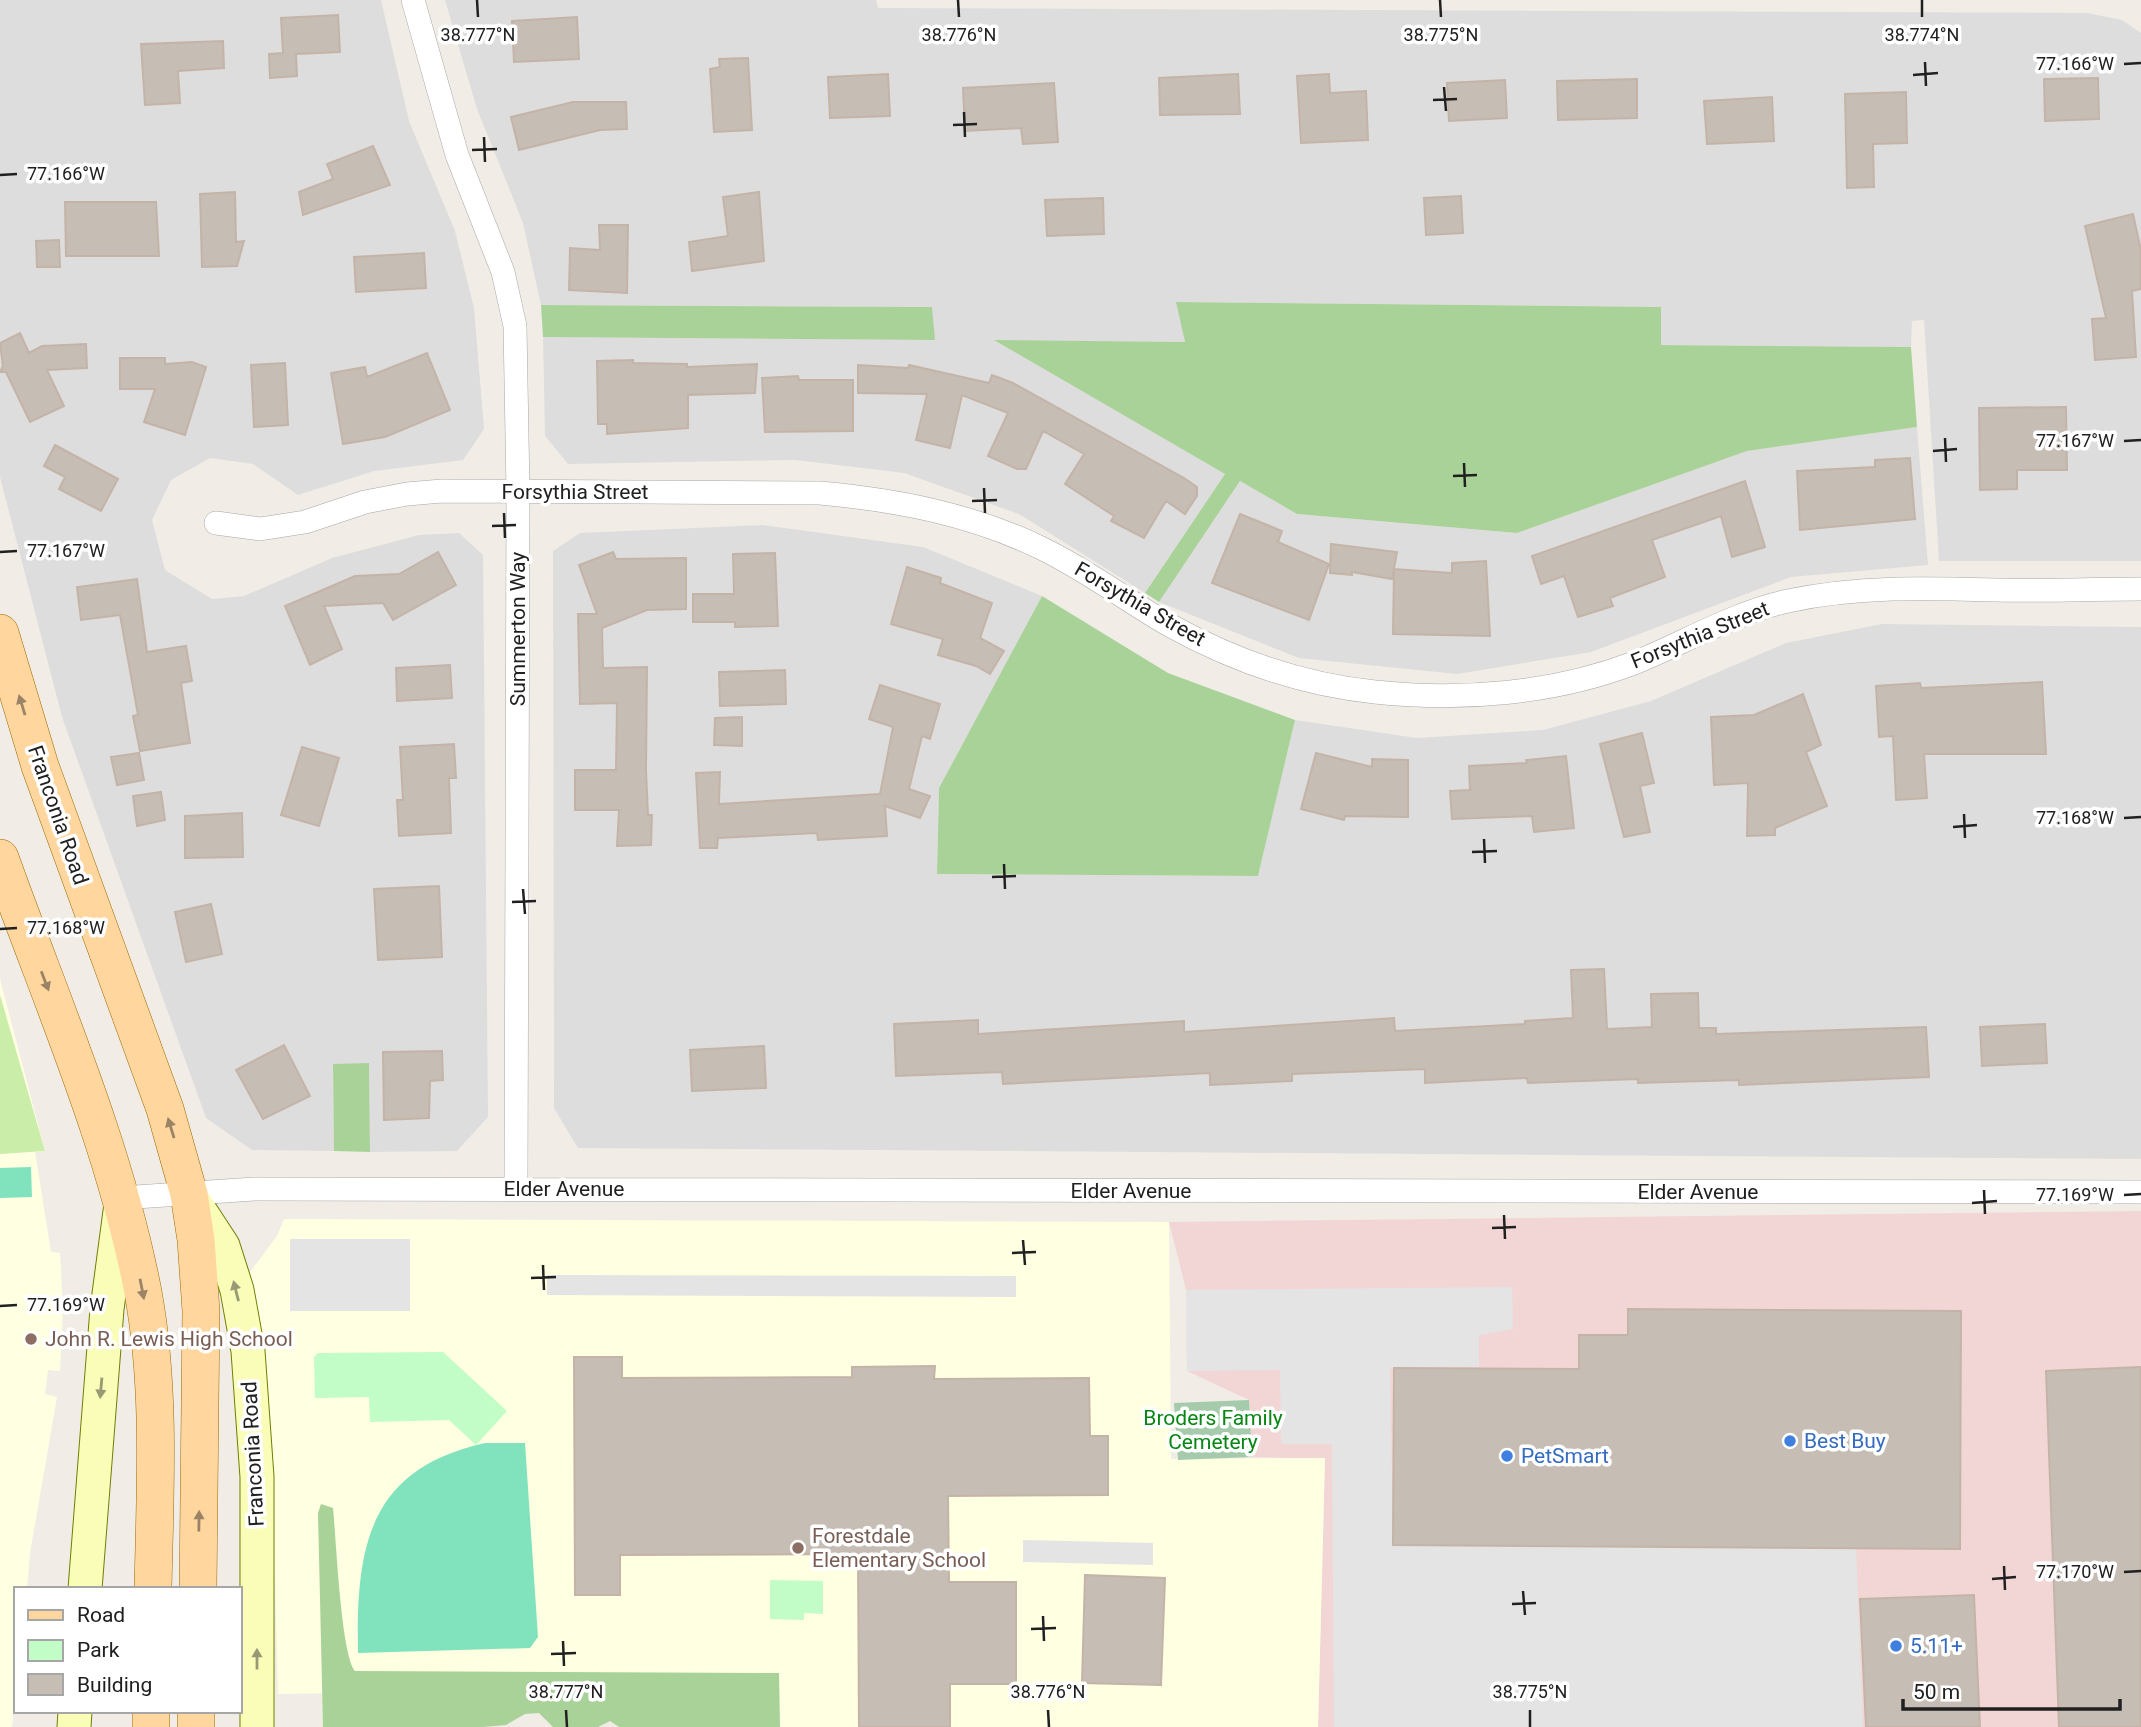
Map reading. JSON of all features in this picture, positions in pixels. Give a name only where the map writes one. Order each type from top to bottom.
[{"type":"main road","name":"Franconia Road","points":[[0,633],[66,841],[165,1108],[189,1194],[196,1240],[201,1311],[198,1587]]},
{"type":"main road","points":[[0,858],[100,1128],[121,1198],[143,1292],[152,1359],[156,1430],[153,1587]]},
{"type":"main road","name":"Franconia Road","points":[[189,1194],[223,1247],[237,1290],[248,1351],[257,1476],[257,1727]]},
{"type":"main road","points":[[85,1587],[107,1309],[121,1198]]},
{"type":"street","name":"Summerton Way","points":[[413,0],[434,83],[457,155],[484,218],[507,286],[515,326],[518,491],[516,1189]]},
{"type":"street","name":"Forsythia Street","points":[[216,523],[260,529],[305,522],[365,502],[407,494],[518,491],[820,493],[877,498],[924,507],[979,523],[1040,547],[1172,626],[1243,659],[1323,683],[1411,695],[1489,694],[1575,681],[1630,664],[1758,609],[1859,590],[1936,586],[1995,590],[2141,589]]},
{"type":"street","name":"Elder Avenue","points":[[121,1198],[254,1189],[2141,1192]]},
{"type":"shaded area","points":[[0,0],[381,0],[409,121],[455,231],[474,308],[484,429],[463,460],[374,471],[298,495],[253,464],[210,458],[171,480],[152,520],[165,570],[212,599],[244,596],[332,558],[419,535],[459,533],[483,555],[488,1117],[457,1151],[370,1152],[369,1064],[333,1064],[334,1151],[252,1150],[206,1118],[62,717],[0,477]]},
{"type":"shaded area","points":[[445,0],[876,0],[878,8],[2087,13],[2122,20],[2141,33],[2141,561],[1939,561],[1924,320],[1912,321],[1911,347],[1660,345],[1660,307],[1177,302],[1185,342],[996,341],[1225,474],[1145,593],[1019,514],[904,473],[795,460],[568,464],[545,436],[543,337],[934,340],[932,307],[541,305],[523,223],[477,109]]},
{"type":"shaded area","points":[[1917,427],[1928,565],[1791,577],[1591,652],[1457,674],[1299,658],[1159,602],[1240,481],[1297,514],[1517,533],[1747,451]]},
{"type":"shaded area","points":[[763,525],[923,547],[1042,596],[939,788],[937,874],[1258,876],[1295,720],[1417,738],[1543,730],[1651,701],[1786,643],[1882,624],[2141,627],[2141,1159],[578,1148],[554,1108],[553,551],[580,533]]},
{"type":"shaded area","name":"John R. Lewis High School","points":[[0,979],[45,1151],[35,1152],[51,1252],[60,1253],[63,1309],[60,1371],[48,1370],[45,1394],[57,1397],[30,1553],[27,1587],[14,1587],[12,1727],[0,1727]]},
{"type":"shaded area","points":[[2141,1211],[2141,1727],[1318,1727],[1325,1459],[1252,1457],[1249,1400],[1187,1371],[1186,1290],[1169,1222]]},
{"type":"shaded area","name":"Forestdale Elementary School","points":[[284,1219],[1169,1222],[1171,1459],[1325,1458],[1318,1727],[764,1727],[762,1687],[278,1694],[271,1434],[250,1272],[277,1236]]},
{"type":"shaded area","points":[[290,1239],[410,1239],[410,1311],[290,1311]]},
{"type":"shaded area","points":[[547,1275],[1016,1276],[1016,1297],[547,1295]]},
{"type":"shaded area","points":[[1512,1287],[1513,1329],[1479,1335],[1479,1367],[1390,1368],[1393,1545],[1856,1548],[1863,1727],[1334,1727],[1332,1444],[1281,1444],[1280,1370],[1187,1371],[1186,1290]]},
{"type":"shaded area","points":[[1023,1540],[1153,1543],[1153,1565],[1023,1562]]},
{"type":"green space","points":[[1176,302],[1661,307],[1661,345],[1911,347],[1917,427],[1747,451],[1517,533],[1297,514],[1240,481],[1159,602],[1145,593],[1225,474],[994,340],[1185,342]]},
{"type":"green space","points":[[541,305],[932,307],[935,340],[543,337]]},
{"type":"green space","points":[[1042,596],[1168,673],[1295,720],[1258,876],[937,874],[939,788]]},
{"type":"green space","points":[[0,995],[45,1151],[0,1154]]},
{"type":"green space","points":[[369,1063],[370,1152],[334,1151],[333,1064]]},
{"type":"green space","points":[[31,1167],[32,1197],[0,1198],[0,1168]]},
{"type":"green space","points":[[443,1352],[507,1411],[476,1445],[449,1420],[370,1422],[369,1397],[315,1398],[314,1357],[318,1353]]},
{"type":"green space","name":"Broders Family Cemetery","points":[[1249,1400],[1252,1457],[1178,1460],[1174,1403]]},
{"type":"green space","points":[[485,1443],[525,1443],[538,1637],[530,1648],[358,1653],[361,1579],[366,1547],[377,1518],[393,1493],[416,1472],[446,1455]]},
{"type":"green space","points":[[321,1504],[333,1508],[346,1643],[355,1671],[779,1673],[780,1727],[619,1727],[610,1721],[598,1727],[553,1727],[539,1713],[525,1714],[506,1725],[483,1727],[323,1727],[318,1513]]},
{"type":"green space","points":[[770,1580],[823,1581],[823,1614],[804,1613],[804,1620],[770,1619]]},
{"type":"building","points":[[338,15],[340,52],[296,54],[297,76],[270,78],[269,54],[283,53],[281,18]]},
{"type":"building","points":[[577,17],[579,59],[514,62],[512,21]]},
{"type":"building","points":[[223,41],[224,68],[178,71],[180,103],[145,105],[141,44]]},
{"type":"building","points":[[748,58],[752,130],[714,132],[710,69],[720,67],[719,59]]},
{"type":"building","points":[[888,74],[890,116],[830,118],[828,77]]},
{"type":"building","points":[[1238,74],[1240,114],[1160,115],[1159,78]]},
{"type":"building","points":[[1329,74],[1330,93],[1366,91],[1368,140],[1301,143],[1297,76]]},
{"type":"building","points":[[2098,78],[2099,119],[2045,121],[2044,79]]},
{"type":"building","points":[[1637,79],[1637,118],[1558,120],[1557,81]]},
{"type":"building","points":[[1505,80],[1507,118],[1449,121],[1447,83]]},
{"type":"building","points":[[1054,83],[1058,142],[1023,144],[1021,128],[965,131],[963,88]]},
{"type":"building","points":[[1906,92],[1907,143],[1873,144],[1874,187],[1847,188],[1845,94]]},
{"type":"building","points":[[1772,97],[1774,141],[1707,144],[1704,101]]},
{"type":"building","points":[[573,102],[626,102],[627,129],[600,130],[519,150],[511,117]]},
{"type":"building","points":[[373,146],[390,185],[303,215],[299,192],[333,179],[327,164]]},
{"type":"building","points":[[235,192],[236,242],[244,241],[237,266],[202,267],[200,194]]},
{"type":"building","points":[[759,192],[764,261],[692,271],[689,242],[728,236],[723,197]]},
{"type":"building","points":[[1461,196],[1463,233],[1426,235],[1424,198]]},
{"type":"building","points":[[1103,198],[1104,234],[1047,236],[1045,200]]},
{"type":"building","points":[[65,202],[156,202],[159,256],[66,256]]},
{"type":"building","points":[[2133,214],[2141,250],[2141,289],[2132,291],[2136,357],[2095,360],[2092,319],[2106,318],[2085,226]]},
{"type":"building","points":[[599,225],[628,225],[627,293],[569,290],[570,248],[600,250]]},
{"type":"building","points":[[59,240],[60,267],[37,267],[36,241]]},
{"type":"building","points":[[424,253],[426,288],[356,292],[354,257]]},
{"type":"building","points":[[20,333],[29,353],[42,346],[86,344],[87,368],[47,370],[64,406],[30,422],[6,372],[0,372],[3,366],[0,343]]},
{"type":"building","points":[[427,353],[450,410],[385,437],[343,444],[331,373],[365,367],[367,377]]},
{"type":"building","points":[[120,358],[165,358],[165,364],[192,362],[206,367],[185,435],[144,422],[155,389],[120,389]]},
{"type":"building","points":[[633,360],[633,363],[687,364],[687,367],[757,364],[755,393],[688,395],[688,428],[607,434],[607,424],[598,424],[597,361]]},
{"type":"building","points":[[285,363],[288,425],[254,427],[251,365]]},
{"type":"building","points":[[858,365],[908,368],[909,365],[989,383],[992,375],[1013,383],[1184,478],[1197,487],[1197,496],[1185,514],[1166,501],[1144,538],[1111,521],[1114,516],[1065,484],[1084,454],[1043,431],[1026,469],[1017,469],[988,456],[1008,413],[962,395],[950,448],[916,440],[927,394],[858,393]]},
{"type":"building","points":[[798,376],[799,380],[853,380],[853,431],[765,432],[762,378]]},
{"type":"building","points":[[2066,407],[2067,470],[2017,470],[2017,489],[1980,490],[1979,408]]},
{"type":"building","points":[[55,445],[118,479],[101,511],[59,489],[65,477],[44,466]]},
{"type":"building","points":[[1910,458],[1915,519],[1800,530],[1797,471],[1875,467],[1875,460]]},
{"type":"building","points":[[1745,481],[1765,547],[1732,557],[1721,516],[1652,540],[1665,577],[1610,598],[1613,606],[1578,617],[1564,576],[1541,584],[1532,556]]},
{"type":"building","points":[[1240,514],[1282,531],[1278,542],[1329,564],[1309,620],[1212,583]]},
{"type":"building","points":[[1331,544],[1397,552],[1392,579],[1352,572],[1352,575],[1330,573]]},
{"type":"building","points":[[438,552],[456,585],[393,620],[383,603],[324,606],[342,649],[310,665],[285,606],[355,576],[399,574]]},
{"type":"building","points":[[613,552],[616,559],[686,558],[686,609],[647,610],[602,628],[603,668],[647,667],[646,770],[648,815],[652,815],[651,845],[617,846],[619,810],[575,810],[575,770],[616,770],[617,703],[580,704],[578,614],[597,614],[579,565]]},
{"type":"building","points":[[775,553],[778,626],[735,627],[735,622],[693,622],[693,594],[734,594],[733,554]]},
{"type":"building","points":[[1486,561],[1490,636],[1393,634],[1394,569],[1452,573],[1452,563]]},
{"type":"building","points":[[907,567],[941,578],[940,583],[992,603],[980,638],[1004,651],[990,674],[976,666],[938,655],[943,639],[891,624]]},
{"type":"building","points":[[137,579],[147,652],[186,646],[192,681],[181,683],[190,743],[140,751],[133,716],[138,715],[120,615],[81,620],[77,587]]},
{"type":"building","points":[[450,665],[452,698],[397,701],[396,668]]},
{"type":"building","points":[[785,670],[786,704],[720,706],[719,672]]},
{"type":"building","points":[[2042,682],[2046,754],[1924,754],[1927,798],[1896,800],[1893,736],[1879,737],[1876,686],[1920,683],[1921,688]]},
{"type":"building","points":[[880,685],[940,704],[930,739],[922,736],[909,789],[930,796],[920,818],[885,806],[887,836],[818,840],[817,833],[718,838],[717,848],[700,848],[696,773],[720,772],[719,804],[880,794],[893,727],[869,719]]},
{"type":"building","points":[[1803,694],[1821,745],[1806,752],[1827,806],[1775,828],[1775,835],[1747,836],[1748,783],[1714,785],[1711,717],[1754,715]]},
{"type":"building","points":[[742,717],[742,746],[714,745],[715,718]]},
{"type":"building","points":[[1642,733],[1654,783],[1640,786],[1650,832],[1624,837],[1600,744]]},
{"type":"building","points":[[454,744],[456,778],[449,778],[451,833],[399,836],[397,800],[403,800],[400,747]]},
{"type":"building","points":[[302,747],[339,758],[319,826],[281,815]]},
{"type":"building","points":[[139,753],[144,780],[117,785],[111,757]]},
{"type":"building","points":[[1316,753],[1372,767],[1372,759],[1408,760],[1408,817],[1345,816],[1344,820],[1301,809]]},
{"type":"building","points":[[1566,756],[1574,828],[1534,832],[1532,816],[1452,819],[1450,791],[1470,790],[1469,766],[1527,763],[1526,760]]},
{"type":"building","points":[[161,792],[165,820],[137,826],[133,796]]},
{"type":"building","points":[[242,813],[243,857],[185,858],[185,816]]},
{"type":"building","points":[[439,886],[442,957],[378,960],[374,889]]},
{"type":"building","points":[[211,904],[222,954],[186,962],[175,912]]},
{"type":"building","points":[[1604,969],[1607,1029],[1652,1027],[1651,994],[1698,993],[1699,1028],[1716,1028],[1716,1034],[1926,1027],[1929,1077],[1739,1085],[1739,1080],[1638,1083],[1638,1079],[1528,1083],[1527,1078],[1425,1083],[1425,1069],[1292,1074],[1292,1081],[1210,1085],[1210,1073],[1003,1084],[1002,1072],[896,1076],[894,1024],[978,1020],[978,1034],[1184,1021],[1184,1032],[1394,1018],[1395,1031],[1525,1024],[1525,1021],[1573,1018],[1571,970]]},
{"type":"building","points":[[2045,1024],[2047,1063],[1982,1066],[1980,1027]]},
{"type":"building","points":[[284,1045],[310,1096],[263,1119],[236,1070]]},
{"type":"building","points":[[764,1046],[766,1088],[692,1091],[690,1050]]},
{"type":"building","points":[[442,1051],[443,1080],[430,1081],[429,1118],[384,1120],[383,1052]]},
{"type":"building","points":[[1628,1309],[1961,1311],[1960,1549],[1393,1545],[1394,1368],[1579,1369],[1579,1335],[1628,1335]]},
{"type":"building","points":[[574,1357],[622,1357],[622,1378],[852,1377],[852,1367],[935,1366],[934,1379],[1089,1378],[1090,1436],[1108,1436],[1108,1495],[948,1496],[949,1582],[1016,1582],[1016,1684],[950,1684],[950,1727],[859,1727],[858,1554],[620,1555],[620,1595],[575,1595]]},
{"type":"building","points":[[2141,1367],[2141,1727],[2059,1727],[2046,1371]]},
{"type":"building","points":[[1085,1575],[1165,1578],[1161,1685],[1082,1683]]},
{"type":"building","points":[[1974,1595],[1980,1727],[1866,1727],[1860,1599]]},
{"type":"place","name":"John R. Lewis High School","points":[[31,1339]]},
{"type":"place","name":"Best Buy","points":[[1790,1441]]},
{"type":"place","name":"PetSmart","points":[[1507,1456]]},
{"type":"place","name":"Forestdale Elementary School","points":[[798,1548]]},
{"type":"place","name":"5.11+","points":[[1896,1646]]}]
